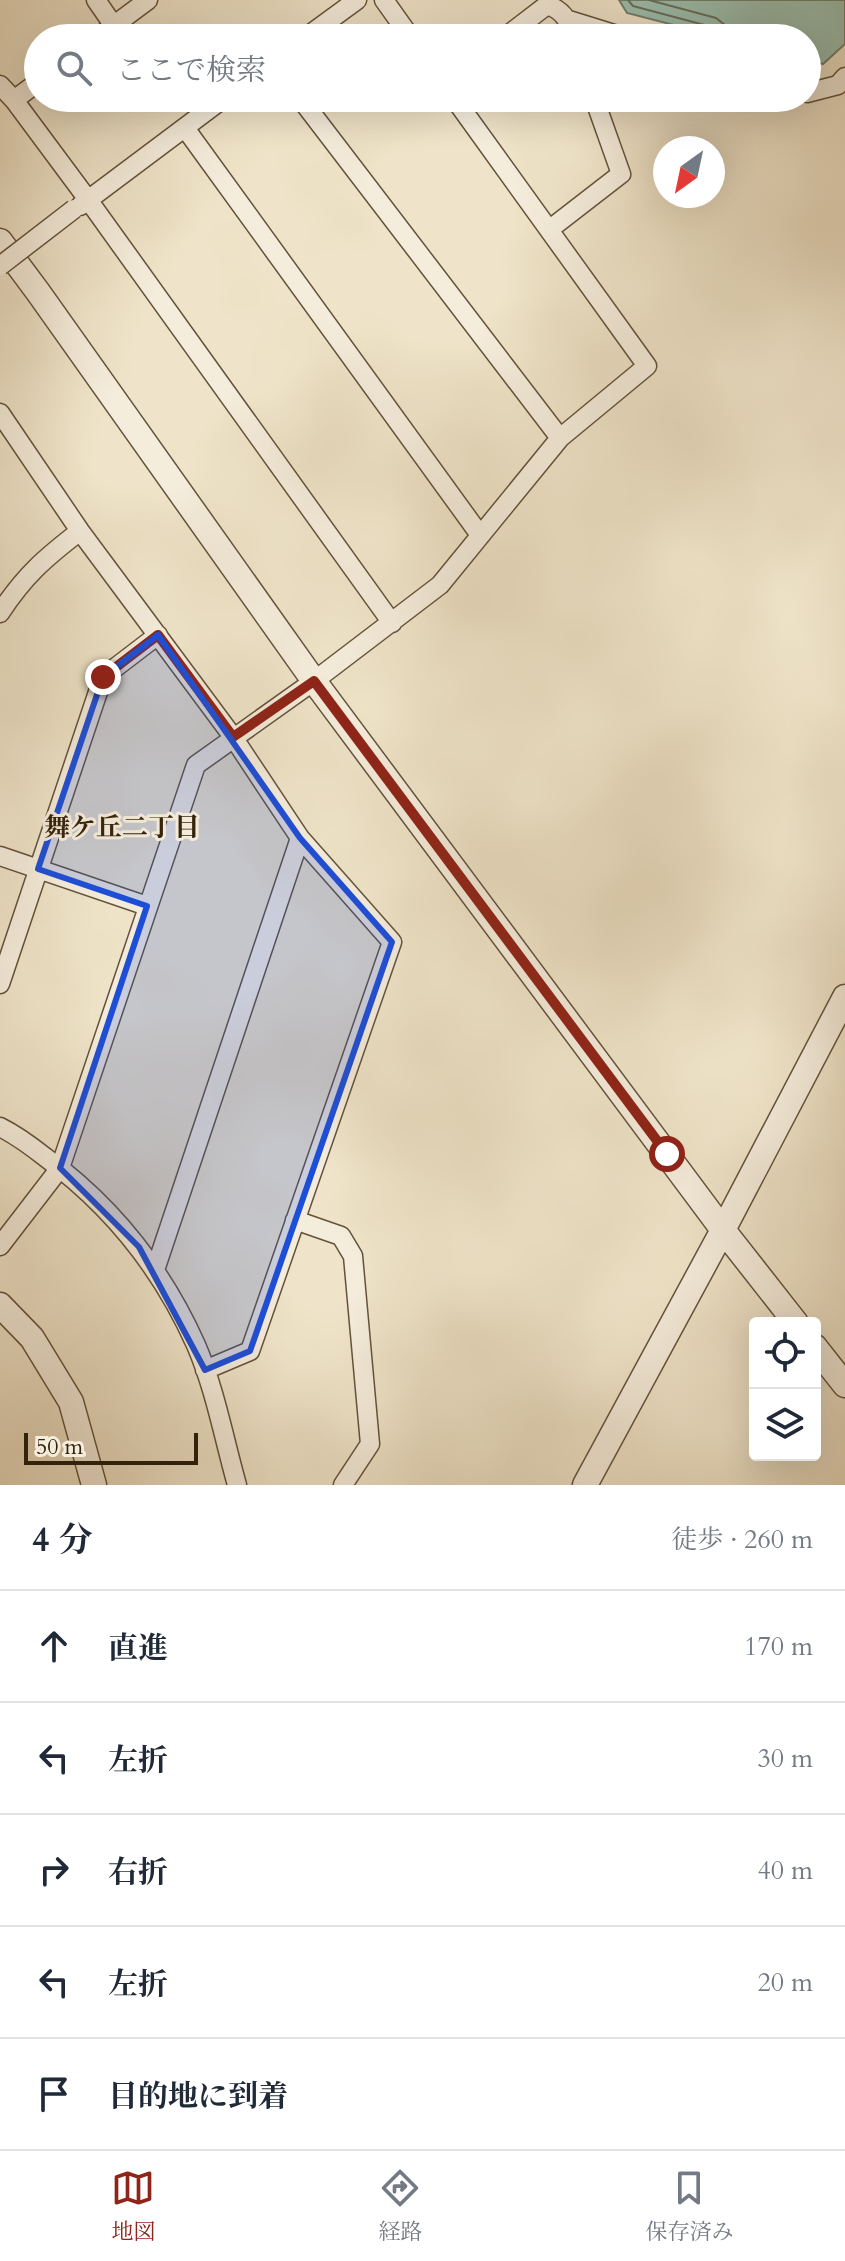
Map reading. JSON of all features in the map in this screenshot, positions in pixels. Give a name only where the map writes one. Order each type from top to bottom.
[{"type":"street","points":[[96,0],[113,24]]},
{"type":"street","points":[[117,24],[148,0]]},
{"type":"street","points":[[324,24],[357,0]]},
{"type":"street","points":[[384,0],[401,24]]},
{"type":"street","points":[[522,24],[547,5],[557,8],[568,24]]},
{"type":"street","points":[[821,89],[838,85],[845,77]]},
{"type":"street","points":[[0,85],[14,100],[82,205],[392,623]]},
{"type":"street","points":[[14,100],[24,92]]},
{"type":"street","points":[[0,266],[206,112]]},
{"type":"street","points":[[311,112],[560,438]]},
{"type":"street","points":[[0,1246],[60,1168],[196,765],[314,681],[440,585],[560,438],[647,366],[464,112]]},
{"type":"street","points":[[550,229],[621,174],[599,112]]},
{"type":"street","points":[[185,128],[480,535]]},
{"type":"street","points":[[0,241],[314,681],[791,1317]]},
{"type":"street","points":[[3,424],[233,737],[300,838],[392,942],[250,1351],[205,1370]]},
{"type":"street","points":[[0,613],[17,587],[37,565],[80,531]]},
{"type":"street","points":[[0,984],[103,677],[158,635]]},
{"type":"street","points":[[155,1270],[300,838]]},
{"type":"street","points":[[0,856],[147,906]]},
{"type":"street","points":[[585,1485],[845,997]]},
{"type":"street","points":[[0,1127],[60,1168],[104,1208],[155,1270],[195,1344],[205,1370],[237,1485]]},
{"type":"street","points":[[295,1220],[341,1236],[353,1256],[370,1444],[343,1485]]},
{"type":"street","points":[[0,1305],[32,1338],[71,1402],[94,1485]]},
{"type":"street","points":[[821,1355],[845,1385]]},
{"type":"highlighted area","points":[[158,635],[300,838],[392,942],[250,1351],[205,1370],[139,1247],[60,1168],[147,906],[38,869],[103,677]]},
{"type":"water","points":[[619,0],[845,0],[845,44],[823,64],[821,24],[670,24],[627,13]]},
{"type":"district","name":"舞ケ丘二丁目","points":[[122,827]]},
{"type":"route","points":[[103,677],[158,635],[233,737],[314,681],[667,1154]]}]
